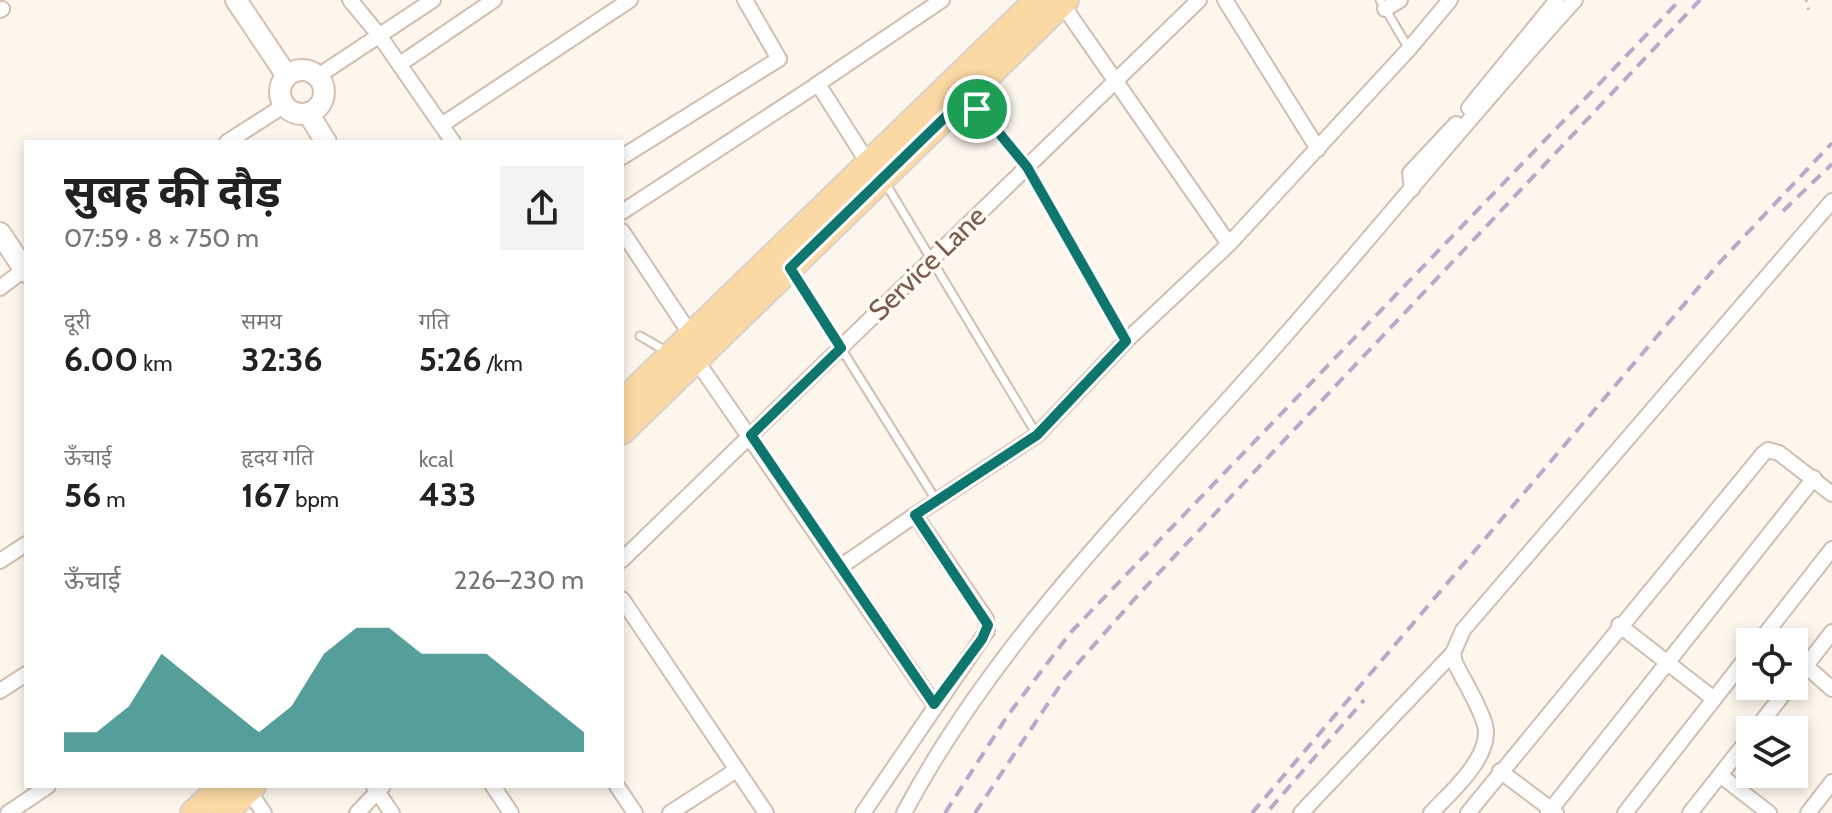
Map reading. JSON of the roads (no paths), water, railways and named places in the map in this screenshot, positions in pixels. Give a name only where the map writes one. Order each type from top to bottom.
[{"type":"main road","points":[[624,430],[790,268],[876,171],[1037,0]]},
{"type":"main road","points":[[624,393],[876,171],[968,95],[1064,2]]},
{"type":"main road","points":[[193,813],[220,788]]},
{"type":"main road","points":[[225,813],[251,788]]},
{"type":"street","points":[[236,0],[287,76]]},
{"type":"street","points":[[350,0],[379,35],[452,140]]},
{"type":"street","points":[[318,76],[433,0]]},
{"type":"street","points":[[400,64],[494,0]]},
{"type":"street","points":[[443,124],[630,0]]},
{"type":"street","points":[[624,156],[779,59],[745,0]]},
{"type":"street","points":[[624,211],[942,0]]},
{"type":"street","name":"Service Lane","points":[[624,558],[1199,0]]},
{"type":"street","points":[[1225,0],[1318,149]]},
{"type":"street","points":[[1382,4],[1400,0]]},
{"type":"street","points":[[840,567],[1037,435],[1126,341],[1229,244],[1409,49],[1450,0]]},
{"type":"street","points":[[1412,189],[1410,173],[1464,115],[1557,0]]},
{"type":"street","points":[[904,813],[945,742],[1017,637],[1575,0]]},
{"type":"street","points":[[1064,2],[1229,244]]},
{"type":"street","points":[[299,70],[318,76],[324,97],[308,113],[296,113],[285,105],[280,94],[287,76],[299,70]]},
{"type":"street","points":[[816,85],[876,171]]},
{"type":"street","points":[[230,140],[285,105]]},
{"type":"street","points":[[308,113],[325,140]]},
{"type":"street","points":[[1301,813],[1453,653],[1463,630],[1832,201]]},
{"type":"street","points":[[0,233],[24,269]]},
{"type":"street","points":[[624,234],[691,335]]},
{"type":"street","points":[[0,288],[24,271]]},
{"type":"street","points":[[696,360],[751,435],[934,704]]},
{"type":"street","points":[[1468,813],[1619,625],[1763,454],[1774,450],[1832,494]]},
{"type":"street","points":[[1500,771],[1552,812],[1814,478]]},
{"type":"street","points":[[863,813],[934,704],[982,639],[988,625],[915,515]]},
{"type":"street","points":[[0,561],[24,545]]},
{"type":"street","points":[[1770,628],[1832,549]]},
{"type":"street","points":[[624,602],[766,813]]},
{"type":"street","points":[[1619,625],[1714,699]]},
{"type":"street","points":[[1808,663],[1832,632]]},
{"type":"street","points":[[1431,813],[1475,762],[1486,736],[1485,725],[1453,653]]},
{"type":"street","points":[[1808,668],[1832,689]]},
{"type":"street","points":[[1625,813],[1736,671]]},
{"type":"street","points":[[0,691],[24,675]]},
{"type":"street","points":[[1766,716],[1779,700]]},
{"type":"street","points":[[1690,813],[1736,755]]},
{"type":"street","points":[[670,813],[735,771]]},
{"type":"street","points":[[1720,775],[1769,813]]},
{"type":"street","points":[[1808,813],[1832,782]]},
{"type":"street","points":[[4,811],[44,788]]},
{"type":"street","points":[[251,788],[264,813]]},
{"type":"street","points":[[357,813],[378,788],[392,813]]},
{"type":"street","points":[[494,788],[511,813]]},
{"type":"street","points":[[618,788],[635,813]]},
{"type":"lane","points":[[1382,4],[1409,49]]},
{"type":"lane","points":[[968,95],[1027,167],[1126,341]]},
{"type":"lane","points":[[876,171],[1037,435]]},
{"type":"lane","points":[[790,268],[936,500]]},
{"type":"lane","points":[[640,336],[671,354]]},
{"type":"railway","points":[[945,813],[1008,715],[1071,632],[1680,0]]},
{"type":"railway","points":[[975,813],[1065,678],[1139,594],[1700,0]]},
{"type":"railway","points":[[1252,813],[1721,261],[1832,143]]},
{"type":"railway","points":[[1783,211],[1832,164]]},
{"type":"railway","points":[[1270,809],[1364,700]]}]
